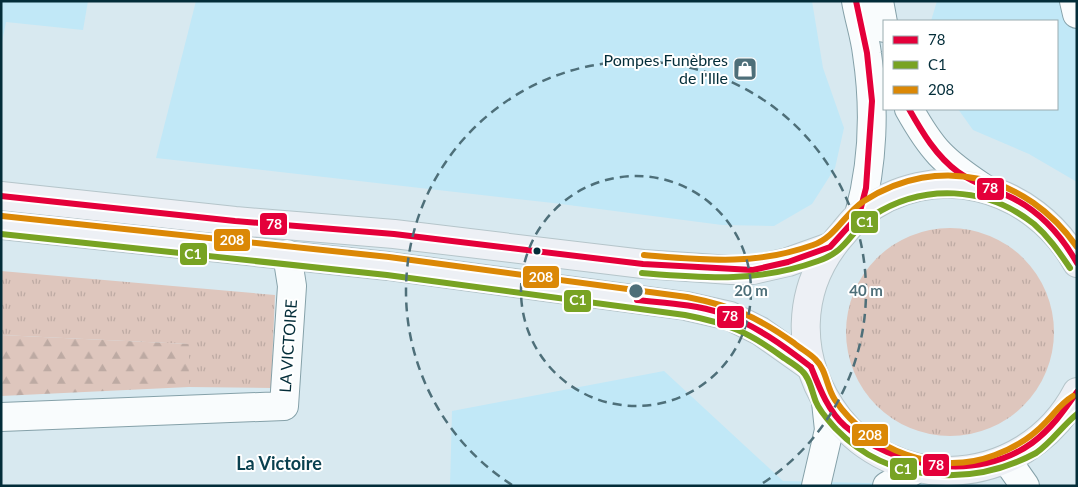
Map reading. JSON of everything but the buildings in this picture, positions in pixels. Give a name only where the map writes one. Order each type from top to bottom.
[{"type":"main road","points":[[1074,401],[1052,428],[1033,444],[1006,459],[965,471],[941,471],[918,468],[891,459],[866,444],[844,425],[826,402],[811,367],[806,336],[807,305],[816,274],[830,247],[859,215],[880,201],[896,194],[930,185],[956,184],[982,187],[1007,196],[1030,208],[1050,225],[1067,245],[1077,263]]},
{"type":"main road","points":[[1,196],[235,221],[394,234],[643,264],[730,270],[753,270],[788,262],[830,247]]},
{"type":"main road","points":[[1,225],[287,254],[686,306],[730,316],[760,331],[811,367]]},
{"type":"street","points":[[1074,1],[1077,14]]},
{"type":"street","points":[[859,215],[866,188],[872,101],[867,53],[879,9]]},
{"type":"street","points":[[910,110],[932,147],[953,168],[982,187]]},
{"type":"street","name":"LA VICTOIRE","points":[[1,417],[284,406],[292,286],[287,254]]},
{"type":"street","points":[[816,486],[829,430],[826,402]]},
{"type":"street","points":[[1006,459],[1025,486]]},
{"type":"street","points":[[887,486],[918,468]]},
{"type":"shaded area","points":[[1,1],[88,1],[83,30],[6,22],[1,47]]},
{"type":"shaded area","points":[[196,1],[812,1],[823,68],[844,128],[835,168],[812,204],[774,226],[722,225],[553,203],[156,158]]},
{"type":"shaded area","points":[[937,1],[1077,1],[1077,182],[1029,154],[973,130],[959,110],[1058,110],[1058,20],[931,20]]},
{"type":"shaded area","points":[[664,371],[783,481],[906,484],[942,482],[992,486],[450,486],[452,411]]},
{"type":"green space","points":[[940,228],[960,228],[980,232],[999,240],[1024,258],[1037,274],[1046,292],[1054,322],[1050,362],[1046,372],[1037,390],[1024,406],[1008,419],[980,432],[960,436],[940,436],[920,432],[901,424],[884,413],[869,398],[858,381],[850,362],[846,342],[846,322],[850,302],[858,283],[869,266],[884,251],[901,240],[920,232]]},
{"type":"green space","points":[[1,271],[275,295],[271,388],[189,387],[188,344],[1,335]]},
{"type":"green space","points":[[1,335],[189,344],[189,387],[1,396]]},
{"type":"transit line","name":"78","points":[[1,196],[235,221],[394,234],[643,264],[753,270],[788,262],[830,247],[859,215],[866,188],[872,101],[867,53],[856,1]]},
{"type":"transit line","name":"78","points":[[910,110],[930,143],[950,166],[970,179],[1028,207],[1056,232],[1077,263]]},
{"type":"transit line","name":"208","points":[[644,255],[729,260],[749,259],[791,252],[813,245],[828,237],[857,206],[893,186],[922,178],[951,175],[980,179],[1007,188],[1033,203],[1057,222],[1077,247]]},
{"type":"transit line","name":"C1","points":[[642,273],[731,277],[774,273],[796,268],[818,261],[836,252],[872,216],[892,205],[912,198],[954,193],[996,202],[1015,211],[1034,224],[1044,234],[1070,268]]},
{"type":"transit line","name":"208","points":[[2,216],[389,257],[687,297],[717,304],[743,313],[768,326],[815,359],[822,368],[835,400],[849,418],[866,433],[885,445],[906,454],[928,460],[950,463],[973,461],[1002,452],[1022,442],[1035,432],[1073,396]]},
{"type":"transit line","name":"C1","points":[[1,234],[387,275],[685,315],[713,321],[760,341],[800,369],[807,377],[822,413],[836,429],[857,447],[881,461],[906,470],[932,474],[959,475],[1011,464],[1042,449],[1077,414]]},
{"type":"transit line","name":"78","points":[[637,300],[679,304],[721,313],[745,323],[768,336],[811,367]]},
{"type":"transit line","name":"78","points":[[811,367],[829,406],[845,426],[887,452],[911,460],[936,465],[962,466],[986,463],[1010,455],[1032,443],[1045,432],[1077,392]]},
{"type":"place","name":"Pompes Funèbres de l'Ille","points":[[745,69]]},
{"type":"district","name":"La Victoire","points":[[279,464]]}]
